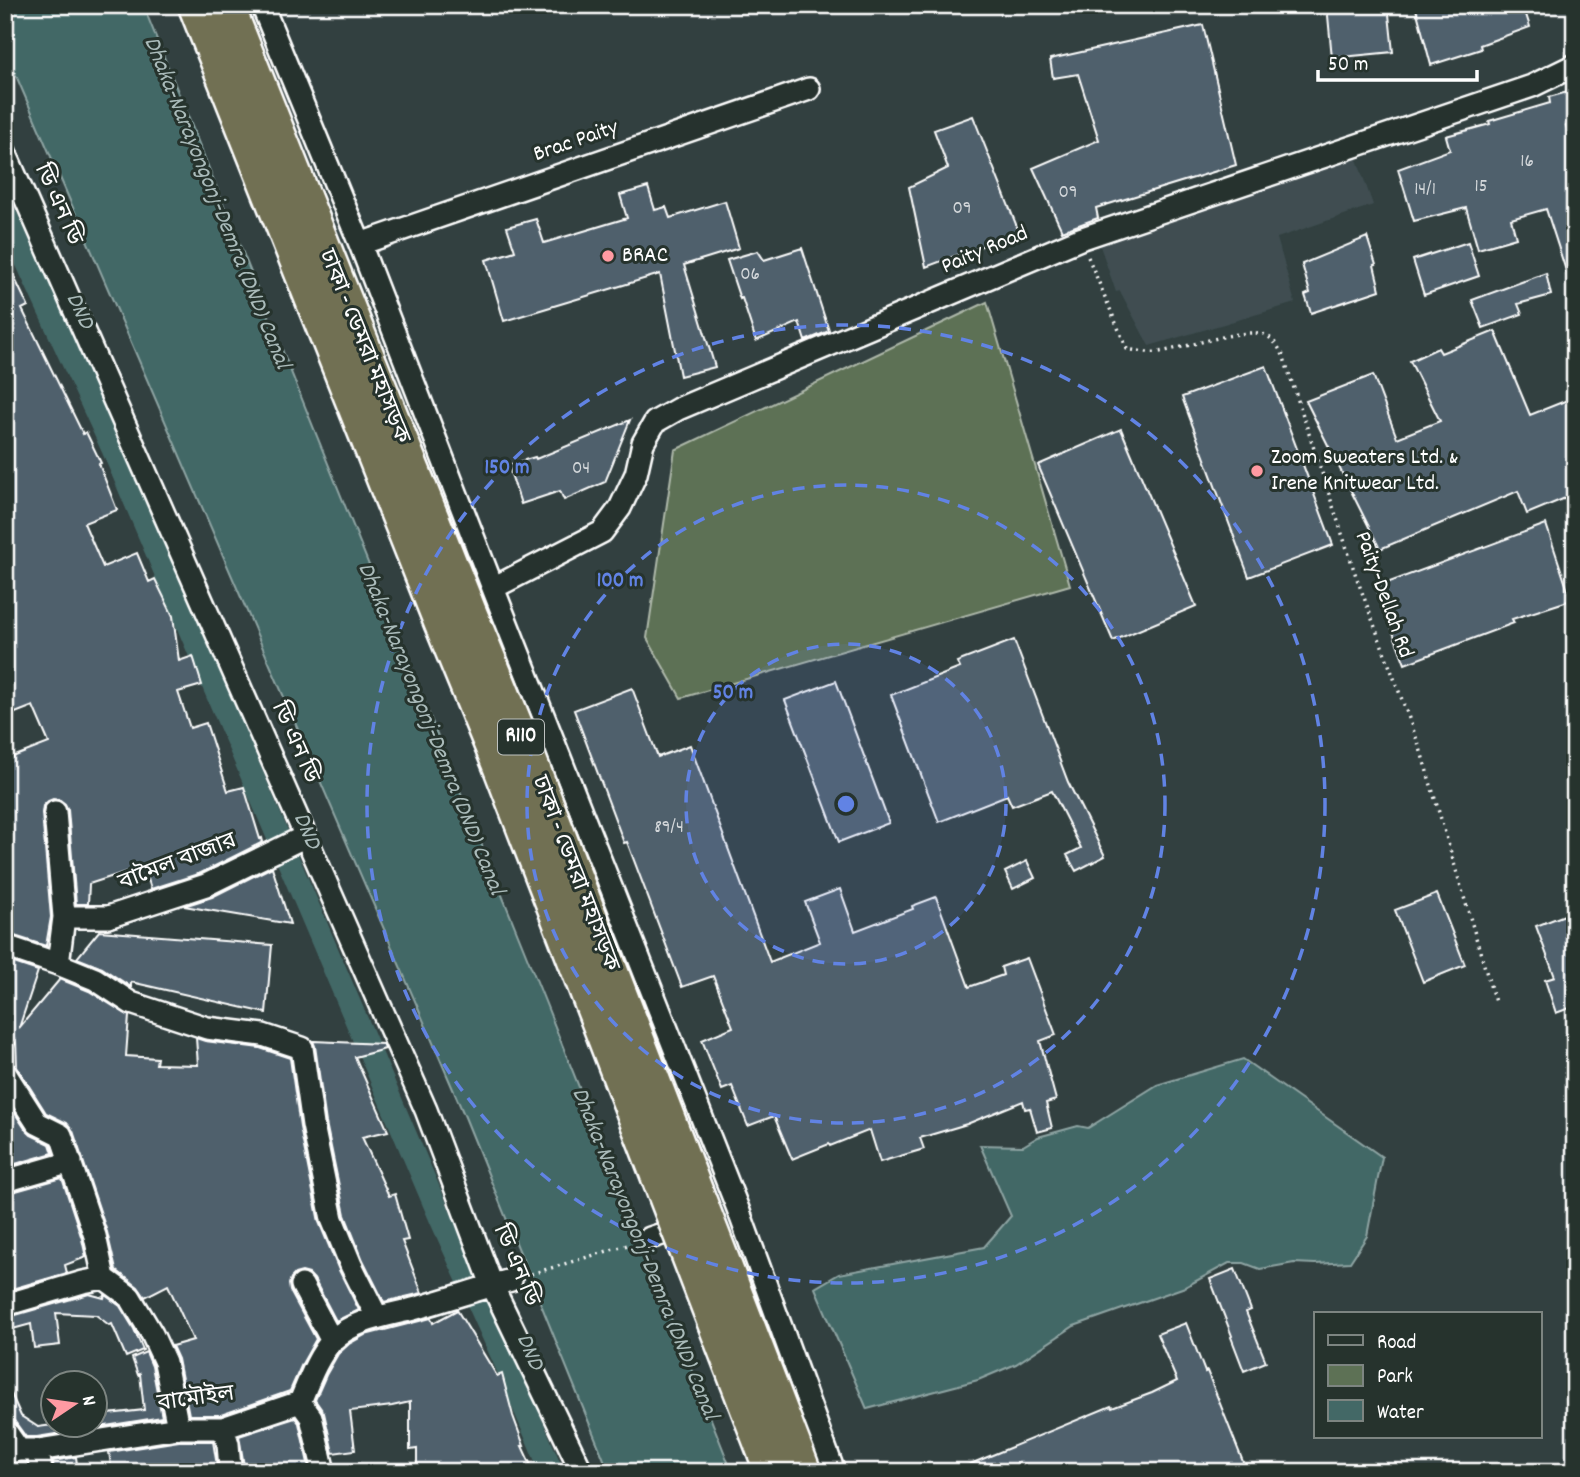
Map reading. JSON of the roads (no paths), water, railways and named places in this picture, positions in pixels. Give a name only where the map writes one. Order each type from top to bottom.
[{"type":"main road","name":"ঢাকা - ডেমরা মহাসড়ক","points":[[195,5],[499,764],[772,1472]]},
{"type":"main road","name":"ঢাকা - ডেমরা মহাসড়ক","points":[[228,5],[527,753],[804,1472]]},
{"type":"street","points":[[262,5],[360,244],[738,1209],[834,1472]]},
{"type":"street","name":"Paity Road","points":[[493,587],[602,532],[620,508],[636,474],[643,443],[655,422],[691,404],[1080,239],[1532,86],[1575,65]]},
{"type":"street","name":"Brac Paity","points":[[360,244],[809,89]]},
{"type":"street","name":"ডি এন ডি","points":[[5,152],[502,1282],[582,1472]]},
{"type":"street","points":[[55,812],[64,917],[58,964]]},
{"type":"street","name":"বামৈল বাজার","points":[[64,917],[108,917],[206,885],[306,836]]},
{"type":"street","points":[[5,946],[95,979],[131,1003],[207,1028],[262,1035],[302,1048],[313,1125],[332,1219],[377,1317]]},
{"type":"street","points":[[5,1073],[37,1123],[61,1135],[95,1236],[104,1278],[130,1297],[152,1334],[165,1362],[178,1428]]},
{"type":"street","points":[[5,1181],[71,1162]]},
{"type":"street","points":[[650,1238],[738,1209]]},
{"type":"street","points":[[5,1305],[104,1278]]},
{"type":"street","points":[[324,1472],[311,1416],[300,1402],[318,1362],[332,1341],[351,1328],[377,1317],[502,1282]]},
{"type":"street","points":[[302,1285],[332,1341]]},
{"type":"street","name":"বামৌইল","points":[[21,1451],[178,1428],[223,1427],[300,1402]]},
{"type":"street","points":[[223,1427],[232,1472]]},
{"type":"street","points":[[5,1430],[41,1472]]},
{"type":"water","name":"Dhaka-Narayongonj-Demra (DND) Canal","points":[[5,5],[143,5],[732,1472],[609,1472],[465,1117],[5,50]]},
{"type":"water","points":[[1243,1059],[1382,1157],[1367,1236],[1350,1262],[1294,1263],[1260,1269],[1244,1263],[1229,1263],[1185,1287],[1074,1326],[1016,1364],[978,1380],[867,1409],[815,1288],[839,1274],[984,1247],[1011,1216],[980,1145],[1023,1146],[1038,1137],[1078,1126],[1088,1128],[1157,1085]]},
{"type":"waterway","name":"DND","points":[[5,214],[113,449],[441,1219],[552,1472]]},
{"type":"place","name":"BRAC","points":[[608,256]]},
{"type":"place","name":"Zoom Sweaters Ltd. & Irene Knitwear Ltd.","points":[[1257,471]]}]
